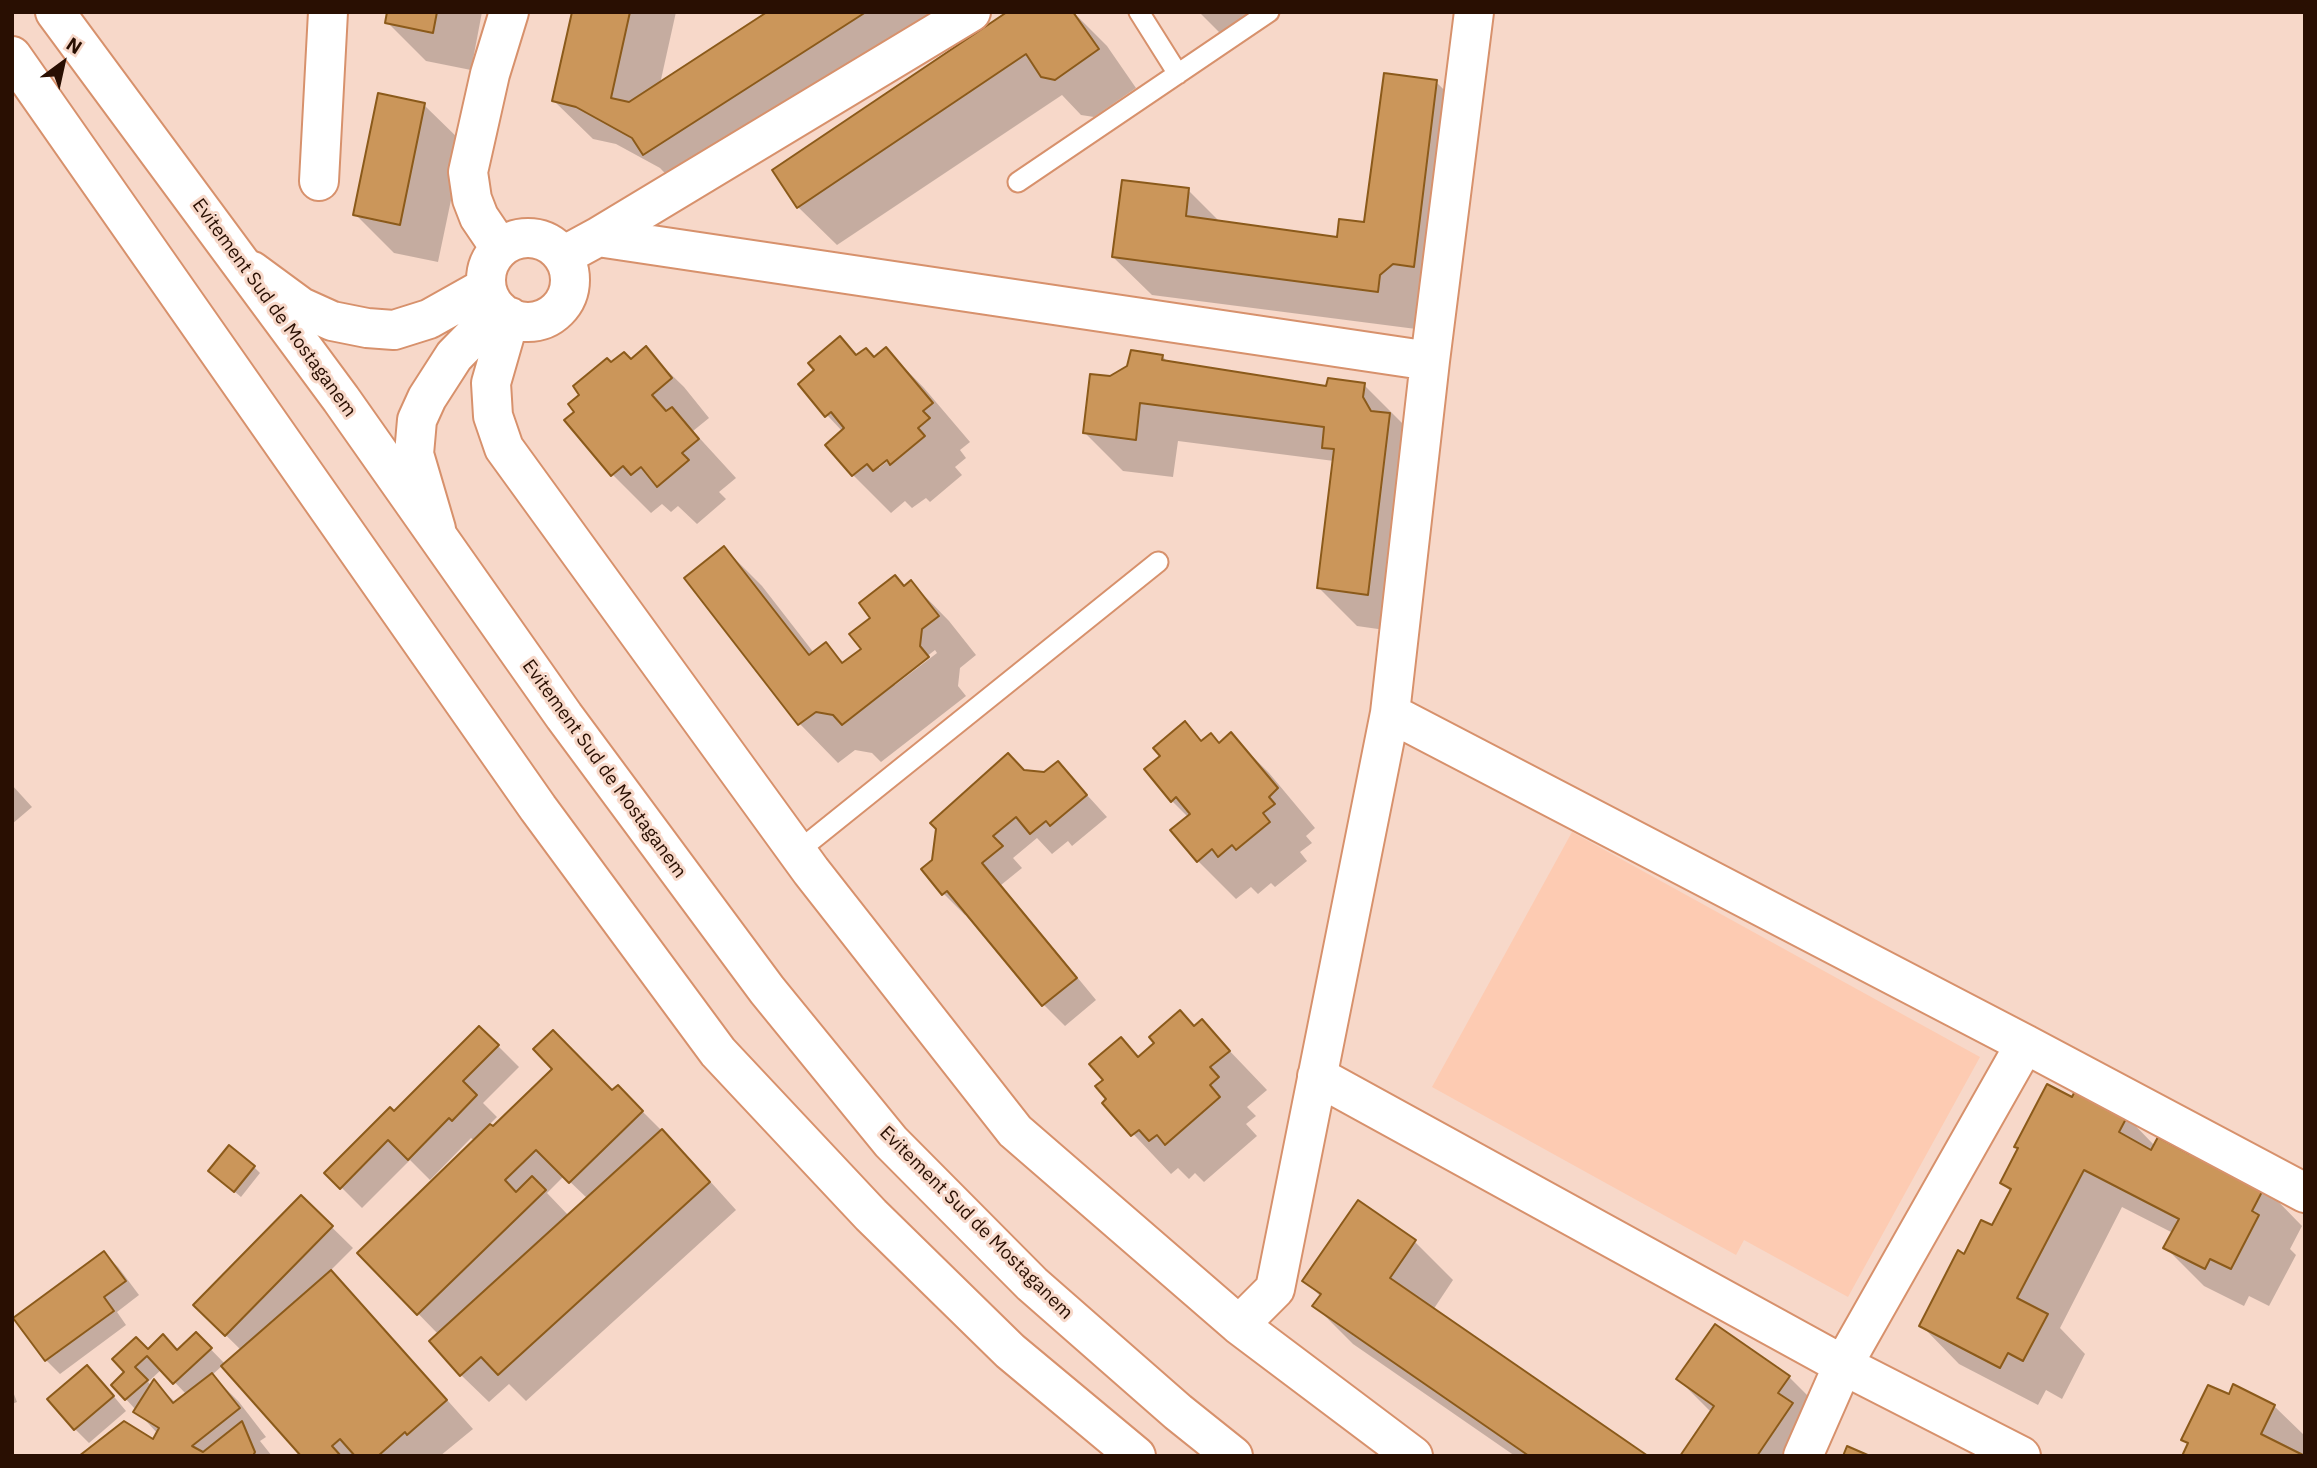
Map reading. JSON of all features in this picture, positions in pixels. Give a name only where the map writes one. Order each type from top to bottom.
[{"type":"main road","name":"Evitement Sud de Mostaganem","points":[[55,12],[341,399],[564,716],[767,990],[891,1142],[1032,1284],[1178,1412],[1233,1456]]},
{"type":"main road","points":[[319,181],[328,12]]},
{"type":"main road","points":[[499,248],[479,217],[472,199],[468,172],[490,74],[509,12]]},
{"type":"main road","points":[[563,256],[971,12]]},
{"type":"main road","points":[[1239,1325],[1275,1289],[1391,713],[1430,361],[1474,12]]},
{"type":"main road","points":[[12,56],[538,808],[718,1052],[871,1215],[1010,1351],[1136,1456]]},
{"type":"main road","points":[[598,237],[1430,361]]},
{"type":"main road","points":[[239,261],[300,307],[332,321],[394,330],[429,319],[498,305],[523,321],[536,321],[549,316],[559,308],[566,296],[568,269],[563,256],[540,239],[512,241],[499,248],[486,273],[498,305],[491,383],[493,416],[504,448],[797,852],[1015,1131],[1239,1325],[1413,1456]]},
{"type":"main road","points":[[439,537],[414,454],[417,420],[427,397],[454,356],[498,305]]},
{"type":"main road","points":[[1391,713],[2305,1193]]},
{"type":"main road","points":[[1803,1456],[1843,1365],[2025,1044]]},
{"type":"main road","points":[[1317,1076],[1843,1365],[2021,1456]]},
{"type":"lane","points":[[1139,12],[1178,74]]},
{"type":"lane","points":[[1018,181],[1269,12]]},
{"type":"lane","points":[[797,852],[1158,562]]},
{"type":"shaded area","points":[[1572,832],[1980,1057],[1848,1297],[1744,1240],[1736,1255],[1432,1087]]},
{"type":"building","points":[[387,12],[437,12],[433,33],[385,23]]},
{"type":"building","points":[[572,12],[630,12],[611,98],[629,102],[767,12],[866,12],[643,155],[632,138],[576,107],[552,101]]},
{"type":"building","points":[[1007,12],[1073,12],[1099,49],[1055,80],[1041,77],[1026,54],[797,208],[772,170]]},
{"type":"building","points":[[1384,73],[1437,80],[1414,267],[1393,264],[1380,275],[1378,292],[1112,257],[1122,180],[1189,188],[1186,216],[1337,237],[1339,219],[1364,222]]},
{"type":"building","points":[[378,93],[425,103],[400,225],[353,215]]},
{"type":"building","points":[[840,336],[856,355],[866,348],[874,357],[886,347],[933,403],[923,411],[930,418],[918,428],[925,436],[890,465],[887,460],[873,471],[867,464],[852,476],[825,445],[844,428],[831,412],[825,417],[798,384],[814,370],[808,363]]},
{"type":"building","points":[[646,346],[672,378],[652,395],[666,411],[672,407],[699,439],[682,453],[689,460],[657,487],[641,467],[631,475],[623,466],[611,476],[564,420],[574,412],[568,404],[579,395],[573,386],[607,358],[611,362],[624,352],[631,359]]},
{"type":"building","points":[[1131,350],[1163,355],[1162,360],[1326,386],[1328,378],[1365,383],[1363,397],[1371,411],[1390,413],[1368,595],[1317,588],[1334,449],[1322,448],[1324,427],[1140,403],[1136,440],[1083,433],[1090,374],[1110,376],[1127,366]]},
{"type":"building","points":[[724,546],[809,655],[826,642],[842,663],[861,649],[849,634],[870,618],[859,603],[895,575],[904,586],[911,580],[939,616],[922,629],[920,646],[929,657],[842,725],[833,715],[816,712],[798,725],[684,578]]},
{"type":"building","points":[[1185,721],[1201,741],[1211,733],[1219,743],[1231,732],[1278,788],[1269,797],[1275,804],[1263,813],[1270,822],[1236,850],[1232,845],[1218,857],[1212,849],[1197,862],[1170,830],[1190,814],[1176,797],[1171,802],[1144,769],[1160,756],[1153,748]]},
{"type":"building","points":[[1008,753],[1024,770],[1044,772],[1058,761],[1087,795],[1050,826],[1046,821],[1030,834],[1016,817],[993,836],[1003,846],[982,863],[1077,978],[1042,1006],[947,891],[942,895],[921,869],[932,860],[936,829],[930,823]]},
{"type":"building","points":[[1180,1010],[1194,1026],[1202,1019],[1230,1051],[1210,1067],[1219,1077],[1210,1085],[1220,1097],[1165,1145],[1157,1135],[1149,1141],[1139,1130],[1131,1136],[1102,1103],[1106,1099],[1095,1086],[1103,1080],[1089,1064],[1121,1037],[1138,1057],[1154,1043],[1149,1037]]},
{"type":"building","points":[[479,1026],[499,1045],[463,1081],[477,1095],[452,1121],[449,1118],[408,1160],[388,1140],[340,1189],[324,1173],[390,1107],[394,1111]]},
{"type":"building","points":[[553,1030],[612,1090],[618,1085],[643,1111],[569,1183],[536,1150],[505,1180],[516,1192],[532,1176],[546,1190],[417,1315],[357,1253],[490,1124],[493,1126],[552,1069],[533,1049]]},
{"type":"building","points":[[2047,1084],[2072,1097],[2076,1089],[2128,1115],[2119,1132],[2151,1150],[2158,1137],[2190,1154],[2193,1148],[2265,1186],[2252,1211],[2259,1215],[2231,1269],[2210,1259],[2205,1269],[2163,1248],[2179,1219],[2084,1170],[2017,1298],[2048,1314],[2023,1361],[2008,1353],[2000,1368],[1919,1326],[1958,1250],[1964,1254],[1981,1220],[1992,1225],[2011,1189],[2000,1183],[2018,1148],[2014,1147]]},
{"type":"building","points":[[662,1129],[710,1182],[498,1375],[481,1357],[460,1376],[429,1341]]},
{"type":"building","points":[[229,1145],[255,1166],[234,1192],[208,1171]]},
{"type":"building","points":[[301,1195],[333,1226],[225,1336],[193,1305]]},
{"type":"building","points":[[1358,1200],[1416,1240],[1390,1278],[1648,1456],[1529,1456],[1312,1306],[1321,1294],[1302,1281]]},
{"type":"building","points":[[104,1251],[126,1281],[104,1297],[114,1311],[45,1361],[13,1318]]},
{"type":"building","points":[[331,1270],[447,1400],[378,1456],[355,1456],[340,1439],[332,1446],[341,1456],[301,1456],[221,1366]]},
{"type":"building","points":[[1715,1324],[1790,1376],[1778,1393],[1793,1403],[1757,1456],[1680,1456],[1714,1406],[1676,1379]]},
{"type":"building","points":[[196,1332],[212,1348],[173,1384],[147,1356],[135,1367],[148,1380],[125,1400],[111,1385],[124,1372],[112,1359],[136,1337],[148,1349],[163,1334],[177,1350]]},
{"type":"building","points":[[87,1365],[114,1396],[74,1430],[47,1399]]},
{"type":"building","points":[[212,1373],[240,1408],[192,1446],[203,1452],[242,1421],[255,1452],[253,1456],[79,1456],[124,1421],[153,1439],[159,1428],[133,1412],[154,1379],[173,1403]]},
{"type":"building","points":[[2233,1384],[2275,1405],[2261,1434],[2305,1456],[2182,1456],[2188,1443],[2181,1440],[2208,1385],[2229,1394]]},
{"type":"building","points":[[1847,1446],[1870,1456],[1843,1456]]}]
